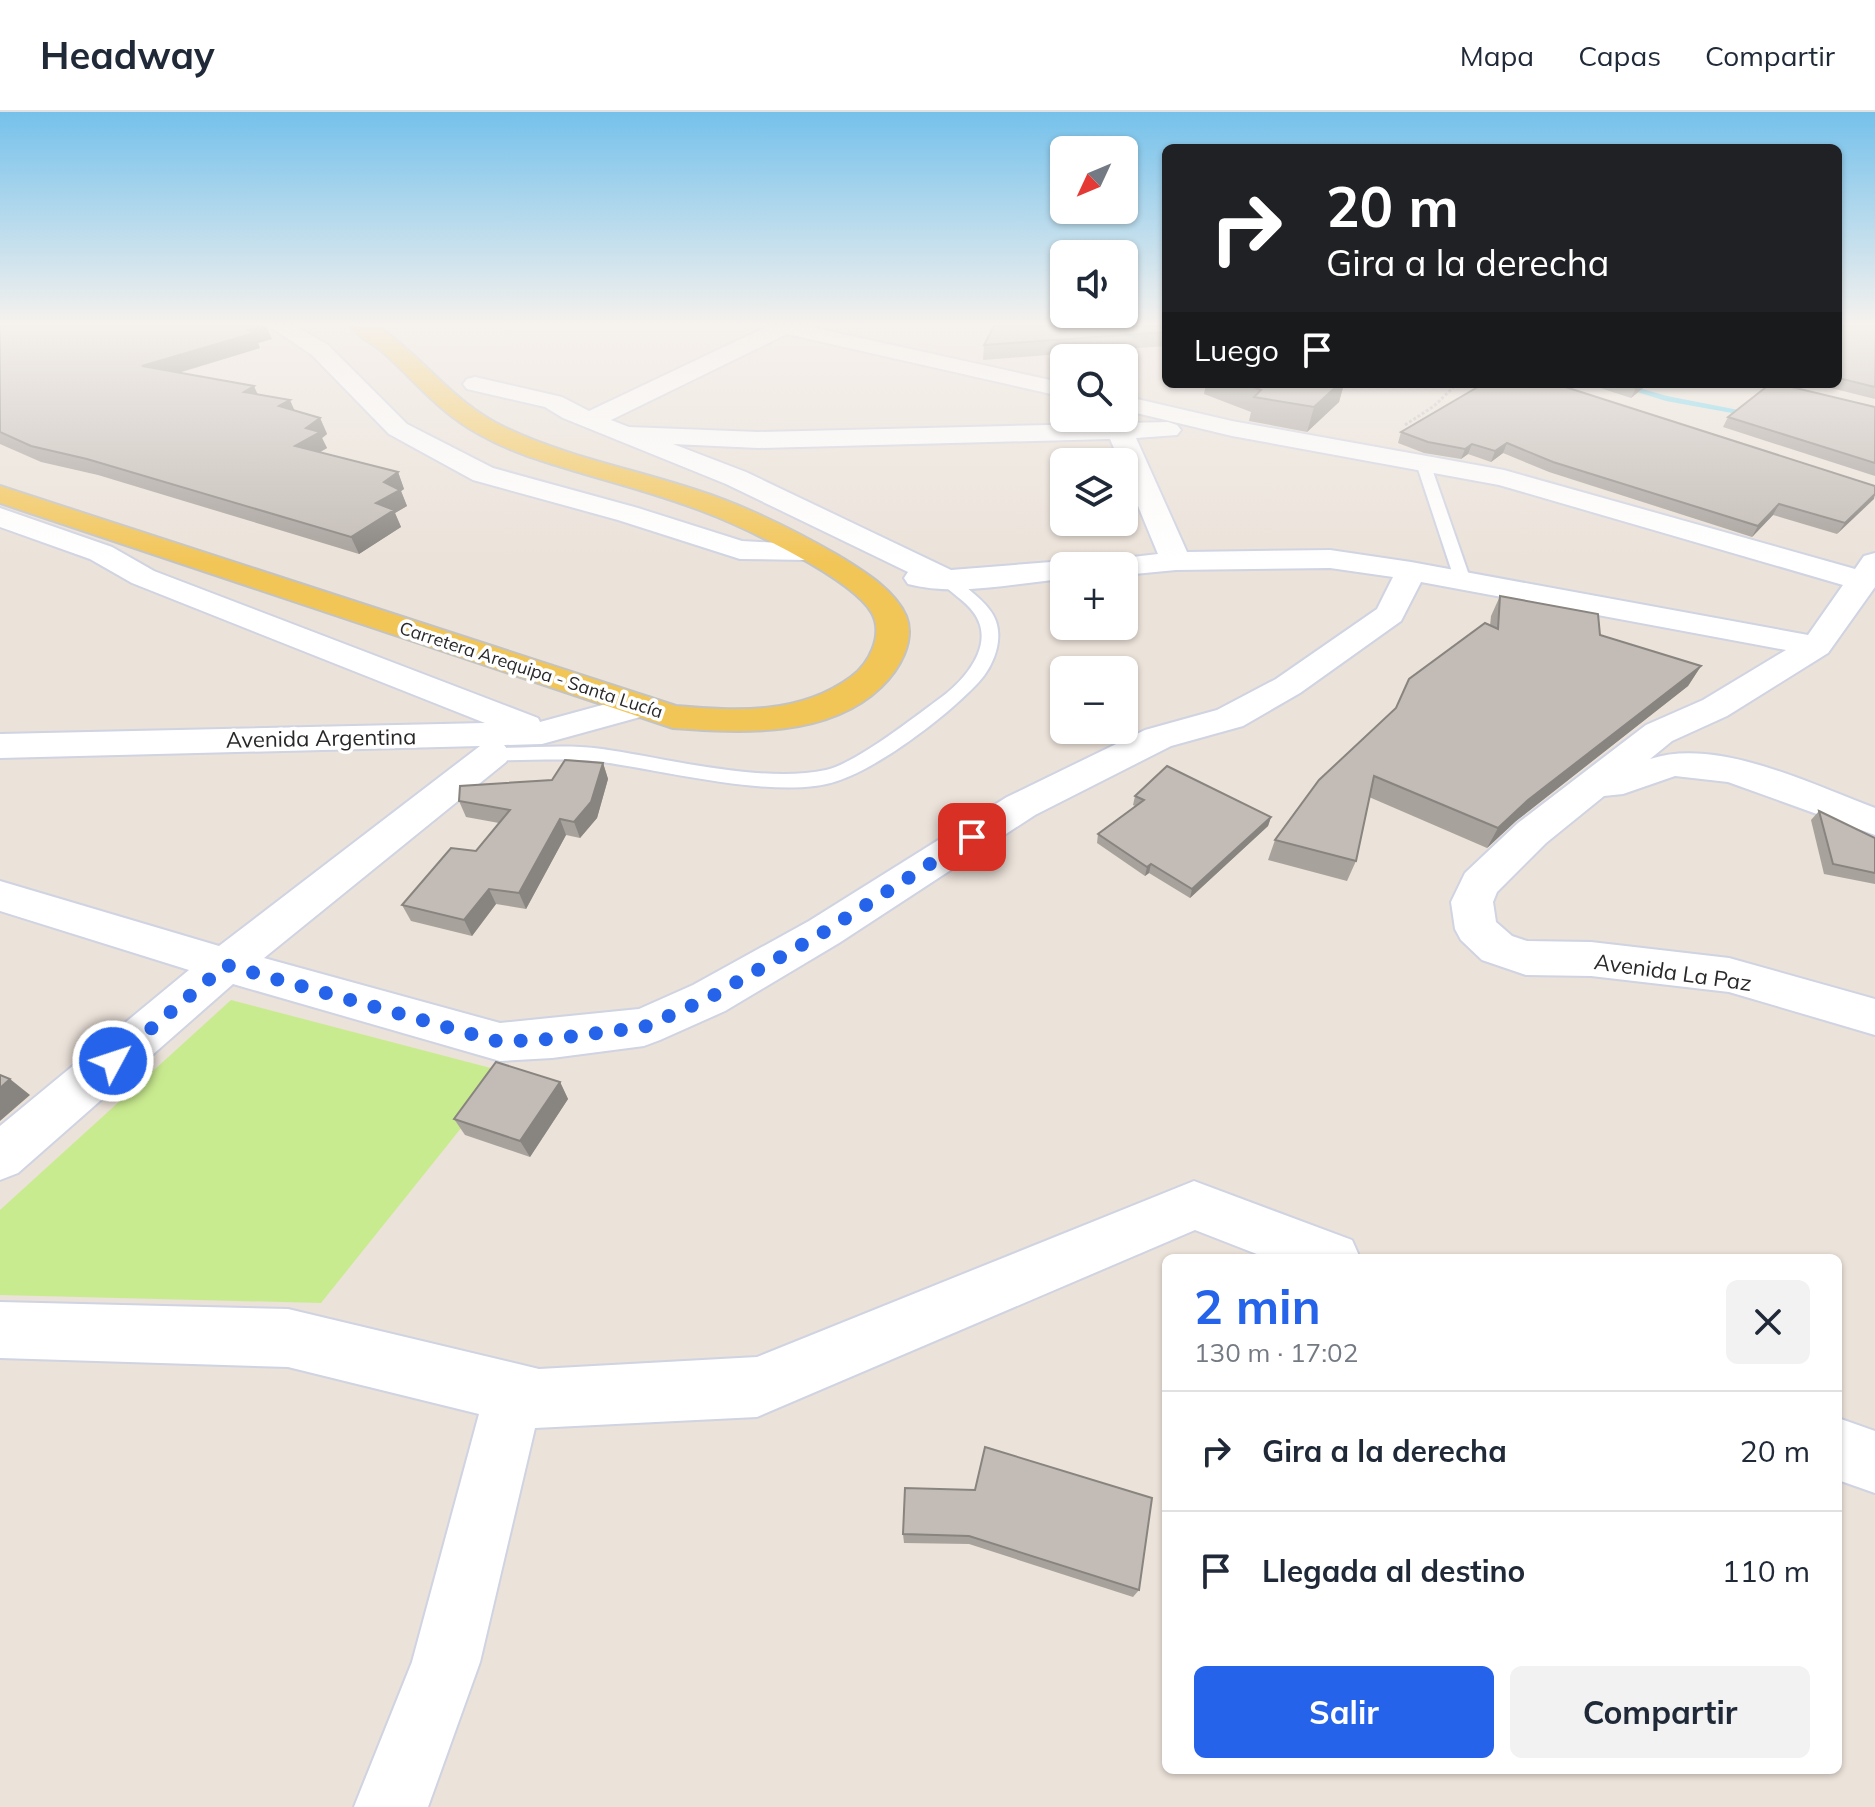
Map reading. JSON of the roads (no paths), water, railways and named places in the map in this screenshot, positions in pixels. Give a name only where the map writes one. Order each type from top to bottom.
[{"type":"main road","name":"Carretera Arequipa - Santa Lucía","points":[[0,494],[673,717],[735,722],[791,717],[823,707],[849,694],[877,671],[889,651],[894,631],[889,613],[872,593],[848,575],[806,551],[717,507],[499,434],[453,405]]},
{"type":"street","points":[[374,405],[398,429],[483,474],[628,514],[740,550],[806,551]]},
{"type":"street","points":[[559,405],[736,478],[947,580]]},
{"type":"street","points":[[590,420],[620,405]]},
{"type":"street","points":[[1138,418],[1246,431],[1422,460],[1600,503],[1780,560],[1870,571],[1816,646],[1715,708],[1659,733],[1583,794]]},
{"type":"street","points":[[624,434],[758,440],[1050,421]]},
{"type":"street","points":[[1128,432],[1176,561]]},
{"type":"street","points":[[0,517],[101,553],[143,577],[542,733]]},
{"type":"street","points":[[1138,564],[1330,559],[1411,571],[1816,646]]},
{"type":"street","points":[[848,575],[947,580],[1050,571]]},
{"type":"street","points":[[0,896],[226,965],[500,1042],[552,1039],[644,1027],[709,998],[824,932],[1021,806],[1158,738],[1230,718],[1288,686],[1390,614],[1411,571]]},
{"type":"street","name":"Avenida Argentina","points":[[0,746],[542,733],[639,706]]},
{"type":"street","points":[[0,1157],[226,965],[493,754]]},
{"type":"street","points":[[1583,794],[1673,764],[1733,770],[1875,822]]},
{"type":"street","name":"Avenida La Paz","points":[[1583,794],[1532,833],[1480,884],[1472,902],[1476,929],[1497,948],[1526,958],[1591,959],[1729,975],[1875,1017]]},
{"type":"street","points":[[0,1330],[288,1338],[539,1399],[757,1387],[1194,1205],[1323,1254]]},
{"type":"street","points":[[391,1807],[446,1662],[514,1392]]},
{"type":"street","points":[[1842,1450],[1875,1462]]},
{"type":"lane","points":[[1422,460],[1463,581]]},
{"type":"lane","points":[[493,754],[599,755],[706,773],[786,780],[832,776],[890,744],[952,699],[976,675],[989,651],[989,630],[983,612],[947,580]]},
{"type":"waterway","points":[[1705,405],[1754,414]]}]
